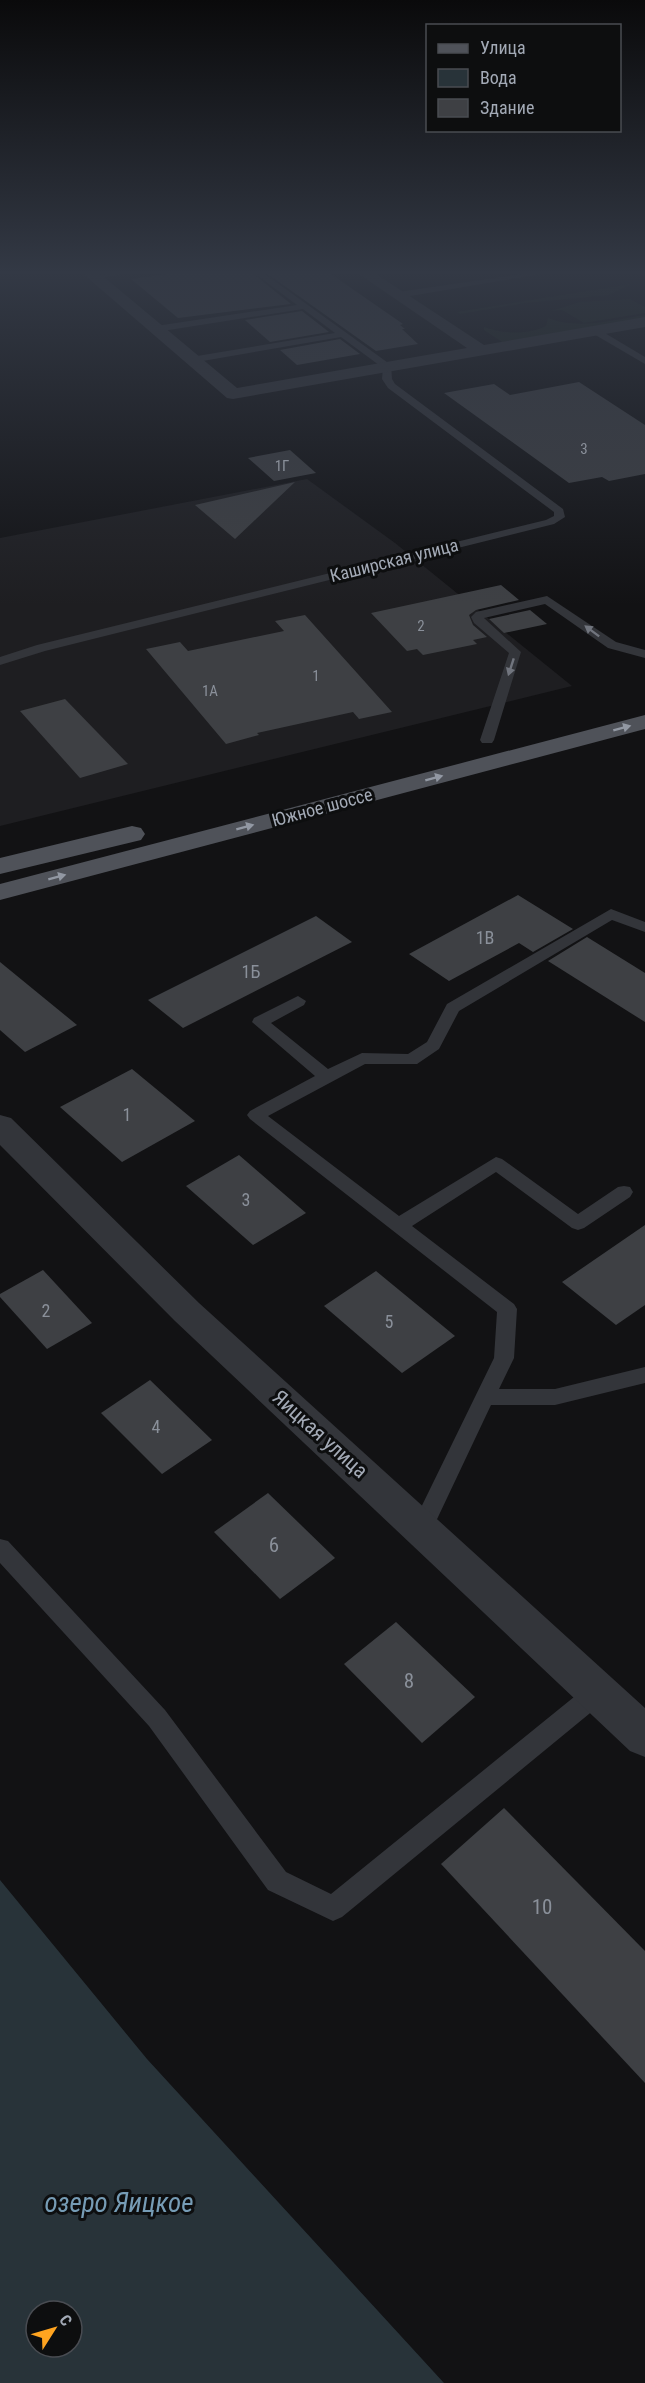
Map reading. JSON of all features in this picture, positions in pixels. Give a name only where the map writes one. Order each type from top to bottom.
[{"type":"main road","name":"Южное шоссе","points":[[0,866],[170,825],[487,740],[645,701]]},
{"type":"main road","name":"Южное шоссе","points":[[0,892],[645,722]]},
{"type":"street","points":[[220,383],[233,394],[295,383]]},
{"type":"street","name":"Яицкая улица","points":[[0,1126],[187,1312],[423,1528],[645,1737]]},
{"type":"lane","name":"Каширская улица","points":[[0,661],[41,648],[538,525],[560,517],[559,511],[389,383]]},
{"type":"lane","points":[[487,740],[514,652],[478,620],[477,617],[480,615],[548,600],[612,645],[645,654]]},
{"type":"lane","points":[[423,1528],[504,1358],[507,1310],[256,1115],[362,1058],[411,1060],[433,1045],[453,1008],[610,914],[645,927]]},
{"type":"lane","points":[[298,1001],[260,1022],[326,1077]]},
{"type":"lane","points":[[398,1226],[496,1163],[578,1223],[624,1192]]},
{"type":"lane","points":[[486,1397],[555,1398],[645,1375]]},
{"type":"lane","points":[[0,1548],[156,1718],[277,1881],[333,1908],[598,1692]]},
{"type":"shaded area","points":[[307,479],[395,543],[572,686],[0,826],[0,538]]},
{"type":"water","name":"озеро Яицкое","points":[[0,1880],[147,2059],[444,2383],[0,2383]]},
{"type":"building","points":[[581,383],[645,425],[645,474],[609,481],[602,477],[569,483],[444,393],[494,384],[510,395]]},
{"type":"building","points":[[290,450],[316,473],[274,481],[248,458]]},
{"type":"building","points":[[295,482],[235,539],[195,505]]},
{"type":"building","points":[[501,585],[519,600],[476,610],[469,615],[473,625],[487,637],[473,640],[477,644],[423,655],[417,649],[407,651],[371,613]]},
{"type":"building","points":[[530,610],[547,624],[504,633],[489,619]]},
{"type":"building","points":[[305,615],[392,712],[359,719],[353,712],[257,733],[259,735],[226,744],[146,649],[180,642],[188,651],[284,631],[275,621]]},
{"type":"building","points":[[65,699],[128,764],[80,778],[20,711]]},
{"type":"building","points":[[518,895],[573,929],[533,952],[519,943],[449,981],[409,954]]},
{"type":"building","points":[[316,916],[352,942],[183,1028],[148,1000]]},
{"type":"building","points":[[587,937],[645,973],[645,1022],[548,961]]},
{"type":"building","points":[[0,962],[77,1025],[25,1052],[0,1030]]},
{"type":"building","points":[[132,1069],[195,1121],[122,1162],[60,1107]]},
{"type":"building","points":[[239,1155],[306,1213],[253,1245],[186,1186]]},
{"type":"building","points":[[645,1225],[645,1305],[616,1325],[562,1282]]},
{"type":"building","points":[[43,1270],[92,1323],[47,1349],[0,1297],[0,1294]]},
{"type":"building","points":[[376,1271],[455,1336],[402,1373],[324,1306]]},
{"type":"building","points":[[150,1380],[212,1440],[162,1474],[101,1413]]},
{"type":"building","points":[[268,1493],[335,1558],[280,1599],[214,1532]]},
{"type":"building","points":[[396,1622],[475,1697],[422,1743],[344,1664]]},
{"type":"building","points":[[504,1808],[645,1951],[645,2083],[441,1864]]}]
